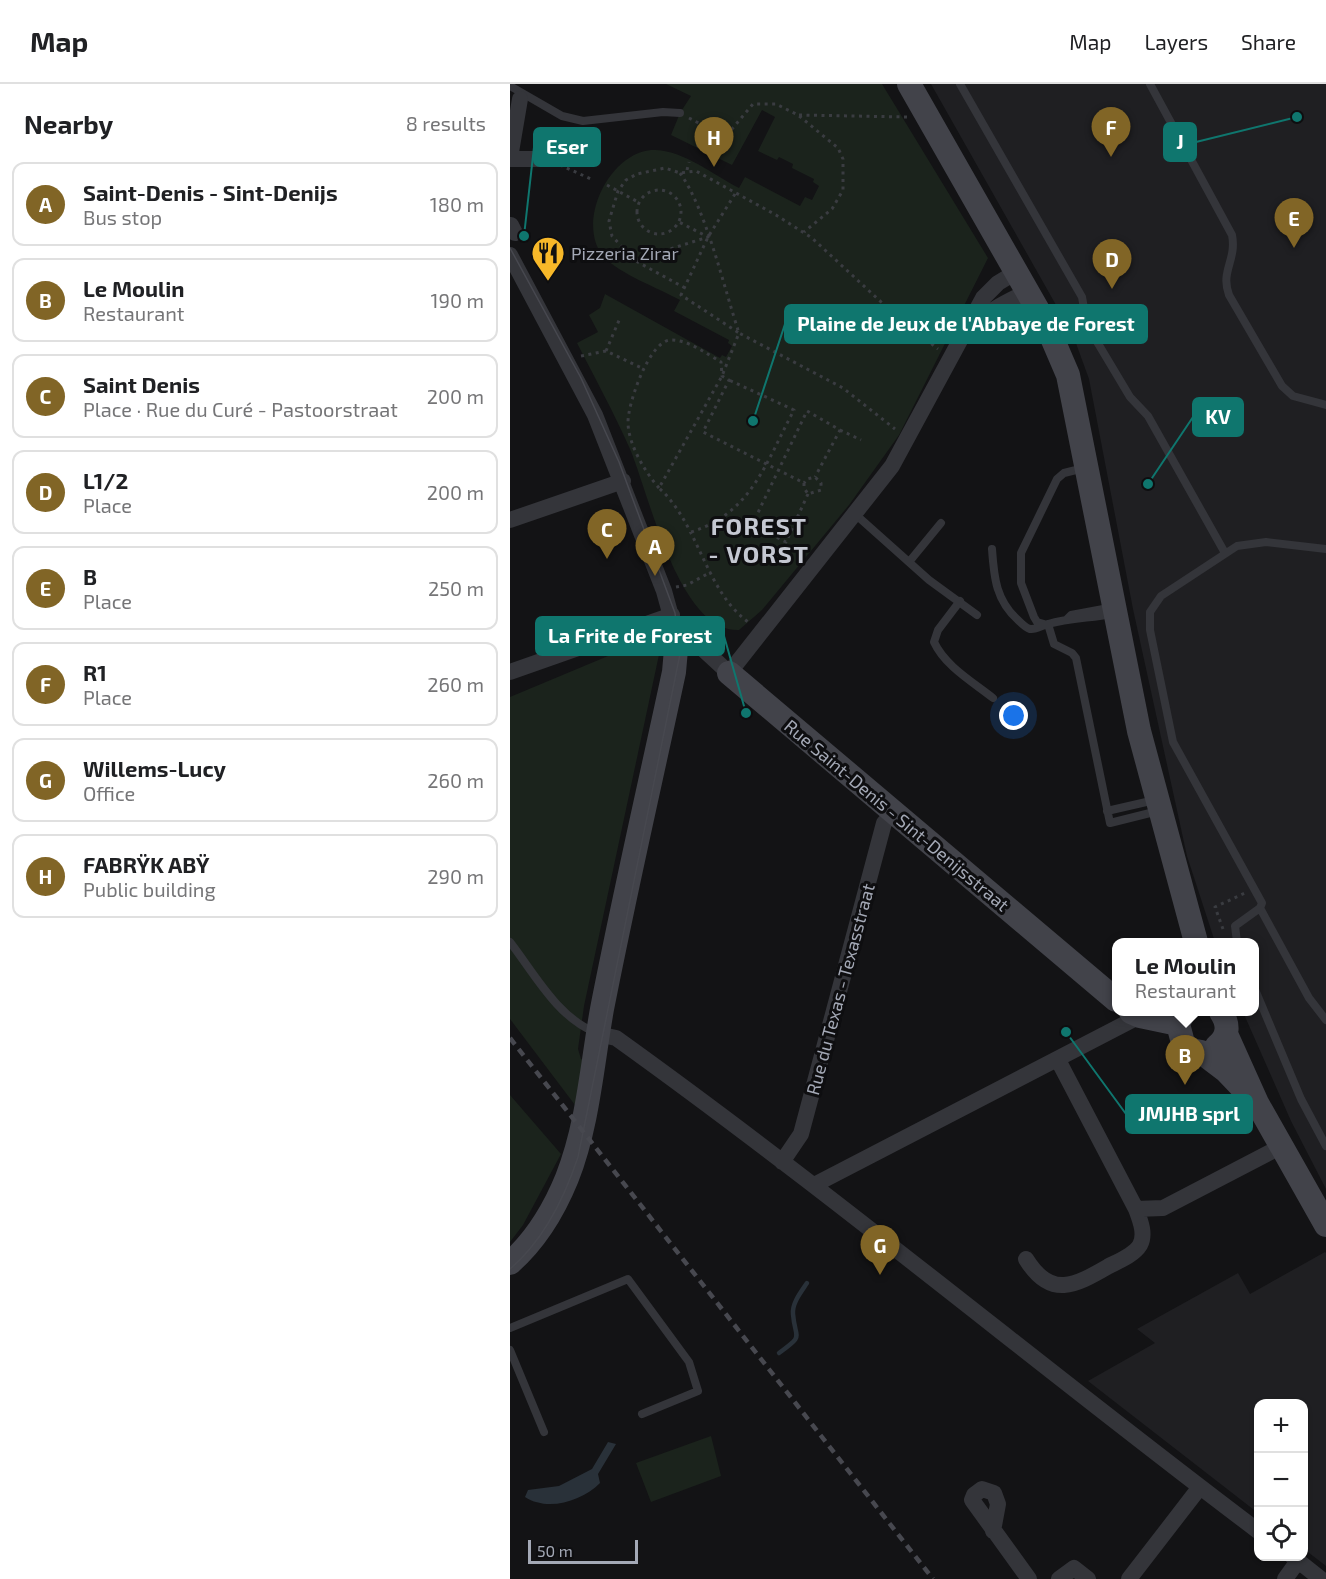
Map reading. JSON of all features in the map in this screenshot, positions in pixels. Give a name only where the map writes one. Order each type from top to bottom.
[{"type":"main road","points":[[909,84],[1022,282],[1060,352],[1068,375],[1139,731],[1157,805],[1195,938]]},
{"type":"main road","points":[[510,1263],[541,1228],[567,1178],[583,1122],[598,1034],[674,672],[674,626]]},
{"type":"main road","name":"Rue Saint-Denis - Sint-Denijsstraat","points":[[729,673],[1112,997]]},
{"type":"main road","points":[[1158,1016],[1181,1018],[1183,1043],[1191,1050],[1201,1052],[1212,1050],[1221,1044],[1224,1023]]},
{"type":"main road","points":[[1224,1023],[1257,1103],[1326,1226]]},
{"type":"main road","points":[[1201,1052],[1226,1071],[1257,1103]]},
{"type":"street","points":[[515,92],[510,159],[547,159]]},
{"type":"street","points":[[510,255],[577,379],[623,482],[674,626],[510,672]]},
{"type":"street","points":[[729,673],[855,514],[908,440],[952,357],[978,322],[1022,282]]},
{"type":"street","points":[[510,520],[623,482]]},
{"type":"street","name":"Rue Saint-Denis - Sint-Denijsstraat","points":[[674,626],[693,639],[729,673]]},
{"type":"street","name":"Rue du Texas - Texasstraat","points":[[782,1162],[801,1134],[884,823],[893,813]]},
{"type":"street","points":[[814,1185],[1058,1060],[1133,1016]]},
{"type":"street","points":[[598,1034],[616,1038],[814,1185],[1254,1528]]},
{"type":"street","points":[[1026,1259],[1036,1272],[1050,1283],[1064,1287],[1077,1284],[1128,1256],[1140,1245],[1143,1230],[1136,1209],[1058,1060]]},
{"type":"street","points":[[1136,1209],[1163,1208],[1282,1146]]},
{"type":"street","points":[[1129,1579],[1200,1487]]},
{"type":"street","points":[[993,1531],[1029,1579]]},
{"type":"street","points":[[1285,1579],[1294,1561]]},
{"type":"street","points":[[1298,1561],[1321,1579]]},
{"type":"street","points":[[1059,1579],[1074,1568],[1088,1579]]},
{"type":"lane","points":[[960,84],[1082,297],[1087,325],[1130,397],[1148,416],[1225,554]]},
{"type":"lane","points":[[1149,84],[1232,235],[1233,256],[1224,282],[1229,295],[1282,386],[1293,396],[1326,405]]},
{"type":"lane","points":[[515,92],[562,116],[583,121],[663,112],[680,113]]},
{"type":"lane","points":[[1046,624],[1037,622],[1021,583],[1021,553],[1057,479],[1064,473],[1087,467]]},
{"type":"lane","points":[[855,514],[909,562],[977,615]]},
{"type":"lane","points":[[909,562],[941,523]]},
{"type":"lane","points":[[1236,938],[1235,926],[1260,908],[1262,903],[1173,742],[1149,619],[1154,605],[1168,590],[1238,546],[1266,542],[1326,549]]},
{"type":"lane","points":[[992,549],[994,581],[1005,606],[1028,628],[1038,629],[1046,624],[1073,621],[1115,610]]},
{"type":"lane","points":[[960,601],[938,630],[934,642],[938,651],[952,666],[993,698]]},
{"type":"lane","points":[[1046,624],[1054,644],[1072,652],[1076,658],[1110,823],[1157,805]]},
{"type":"lane","points":[[1107,811],[1157,805]]},
{"type":"lane","points":[[1260,908],[1308,998],[1326,1020]]},
{"type":"lane","points":[[510,942],[565,1012],[582,1027],[598,1034]]},
{"type":"lane","points":[[1259,999],[1301,1099],[1326,1146]]},
{"type":"lane","points":[[510,1328],[628,1279],[688,1362],[698,1391],[642,1414]]},
{"type":"lane","points":[[510,1350],[544,1432]]},
{"type":"path","points":[[680,113],[710,129],[732,129],[753,104],[763,102],[776,104],[798,116],[838,148],[845,177],[843,190],[832,209],[804,232]]},
{"type":"path","points":[[798,116],[908,117]]},
{"type":"path","points":[[697,147],[710,129]]},
{"type":"path","points":[[547,159],[591,179]]},
{"type":"path","points":[[687,171],[689,162]]},
{"type":"path","points":[[685,288],[634,260],[612,236],[609,221],[618,191],[626,180],[665,168],[680,173],[696,171],[804,232],[926,340],[952,357]]},
{"type":"path","points":[[659,488],[722,376],[739,333],[708,237],[688,184],[680,173]]},
{"type":"path","points":[[606,185],[638,202]]},
{"type":"path","points":[[652,190],[669,192],[681,205],[679,222],[666,234],[648,232],[637,219],[638,202],[652,190]]},
{"type":"path","points":[[735,194],[708,237],[681,295],[739,333],[843,388],[908,440]]},
{"type":"path","points":[[679,222],[708,237]]},
{"type":"path","points":[[634,260],[708,237]]},
{"type":"path","points":[[606,351],[620,318]]},
{"type":"path","points":[[722,376],[721,362],[689,345],[671,340],[658,345],[644,369],[628,422],[641,460],[659,488],[670,498],[691,532],[727,603],[736,614],[756,627]]},
{"type":"path","points":[[581,356],[606,351],[644,369]]},
{"type":"path","points":[[691,532],[710,526],[735,510],[744,500],[794,410],[722,376]]},
{"type":"path","points":[[729,380],[703,432],[804,483]]},
{"type":"path","points":[[815,477],[821,483],[821,490],[808,495],[786,542],[752,525],[807,411],[861,440]]},
{"type":"path","points":[[808,495],[804,483],[807,479],[815,477],[840,430]]},
{"type":"path","points":[[687,585],[711,571]]},
{"type":"path","points":[[1224,934],[1215,907],[1255,889]]},
{"type":"shaded area","points":[[666,84],[882,84],[988,258],[899,435],[849,505],[762,610],[739,630],[718,625],[699,609],[683,586],[657,527],[630,449],[577,343],[598,332],[589,315],[600,308],[605,294],[720,358],[722,355],[726,357],[732,346],[728,343],[729,340],[674,311],[680,300],[629,275],[604,257],[596,243],[593,226],[595,208],[612,174],[625,161],[640,153],[656,150],[667,151],[699,164],[739,188],[745,177],[800,206],[805,197],[812,200],[819,186],[813,182],[814,179],[792,168],[793,164],[779,157],[777,160],[758,151],[775,117],[762,110],[732,165],[671,135],[680,113],[691,96]]},
{"type":"shaded area","points":[[931,84],[1326,84],[1326,1189],[1291,1121],[1245,1016],[1259,1016],[1259,938],[1214,938],[1187,856],[1133,609],[1089,379],[1073,335]]},
{"type":"shaded area","points":[[653,627],[660,641],[660,650],[584,1006],[578,1049],[581,1059],[588,1061],[578,1109],[510,1019],[510,697],[620,651],[616,639]]},
{"type":"shaded area","points":[[510,1095],[561,1154],[523,1225],[510,1242]]},
{"type":"shaded area","points":[[1326,1253],[1326,1566],[1308,1552],[1308,1399],[1254,1399],[1254,1510],[1088,1381],[1155,1343],[1137,1329],[1238,1273],[1250,1294]]},
{"type":"shaded area","points":[[711,1436],[721,1476],[651,1502],[636,1463]]},
{"type":"shaded area","points":[[608,1442],[616,1444],[598,1474],[600,1483],[584,1495],[554,1504],[544,1504],[525,1497],[528,1490],[559,1486],[592,1469]]},
{"type":"waterway","points":[[779,1353],[797,1336],[793,1310],[797,1298],[807,1283]]},
{"type":"tram line","points":[[510,248],[581,378],[619,462],[675,613],[680,654],[578,1157],[552,1218],[533,1245],[510,1269]]},
{"type":"railway","points":[[510,1038],[933,1579]]},
{"type":"place","name":"J","points":[[1297,117]]},
{"type":"place","name":"R1","points":[[1111,157]]},
{"type":"place","name":"FABRŸK ABŸ","points":[[714,167]]},
{"type":"place","name":"Eser","points":[[524,236]]},
{"type":"place","name":"B","points":[[1294,248]]},
{"type":"place","name":"Pizzeria Zirar","points":[[548,282]]},
{"type":"place","name":"L1/2","points":[[1112,289]]},
{"type":"place","name":"Plaine de Jeux de l'Abbaye de Forest","points":[[753,421]]},
{"type":"place","name":"KV","points":[[1148,484]]},
{"type":"place","name":"Saint Denis","points":[[607,559]]},
{"type":"place","name":"Saint-Denis - Sint-Denijs","points":[[655,576]]},
{"type":"place","name":"La Frite de Forest","points":[[746,713]]},
{"type":"place","name":"JMJHB sprl","points":[[1066,1032]]},
{"type":"place","name":"Le Moulin","points":[[1185,1085]]},
{"type":"place","name":"Willems-Lucy","points":[[880,1275]]},
{"type":"district","name":"FOREST - VORST","points":[[759,539]]}]
